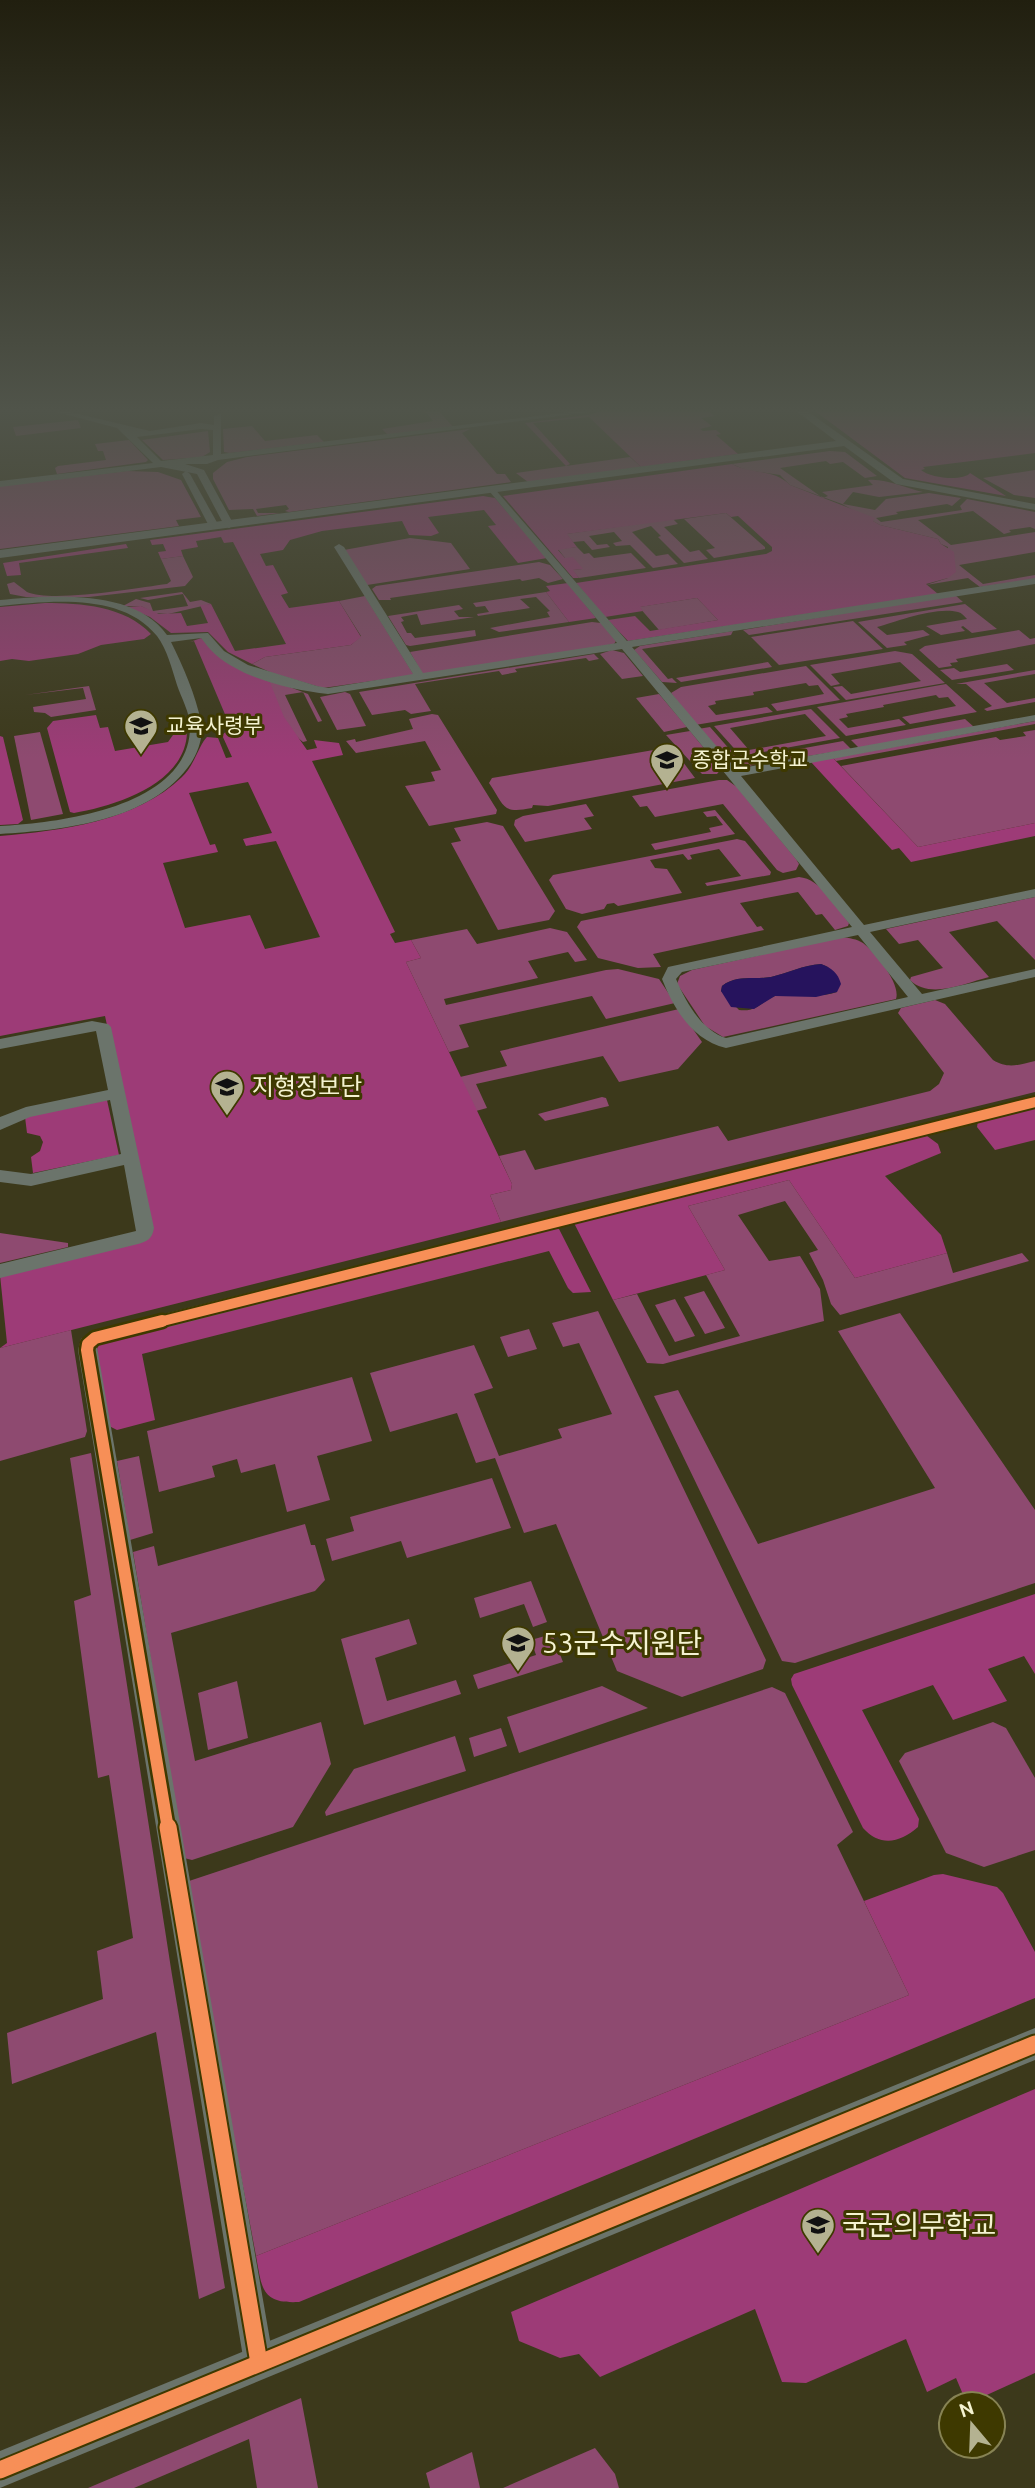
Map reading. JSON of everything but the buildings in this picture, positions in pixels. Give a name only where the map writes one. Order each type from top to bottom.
[{"type":"street","points":[[0,554],[206,527]]},
{"type":"street","points":[[524,527],[918,999]]},
{"type":"street","points":[[339,547],[421,678]]},
{"type":"street","points":[[164,639],[204,635],[229,659],[276,679],[319,690],[421,678],[1035,581]]},
{"type":"street","points":[[0,603],[50,599],[106,605],[142,619],[164,639],[195,724],[195,742],[180,771],[148,796],[116,810],[41,826],[0,830]]},
{"type":"street","points":[[731,774],[1035,718]]},
{"type":"street","points":[[1035,893],[680,968],[673,971],[669,979],[700,1030],[719,1043],[1035,973]]},
{"type":"street","points":[[0,1044],[92,1026],[103,1027],[145,1228],[144,1235],[131,1241],[0,1271]]},
{"type":"street","points":[[0,1124],[26,1112],[116,1094]]},
{"type":"street","points":[[259,2363],[88,1344],[94,1338],[1035,1102]]},
{"type":"street","points":[[0,1176],[20,1181],[31,1180],[131,1158]]},
{"type":"street","points":[[0,2470],[1035,2045]]},
{"type":"shaded area","points":[[0,527],[170,527],[0,549]]},
{"type":"shaded area","points":[[248,527],[353,527],[322,531],[290,540],[283,550],[260,554],[266,566],[273,565],[288,593],[281,595],[289,608],[339,601],[361,637],[351,645],[265,657],[252,664],[228,652],[208,632],[171,633],[150,617],[126,607],[141,606],[159,614],[181,613],[187,626],[208,623],[200,605],[211,604],[235,651],[286,644],[233,542],[224,543],[221,537],[196,541],[198,547],[181,550],[183,556],[161,559],[158,552],[166,551],[163,544],[152,545],[150,540]]},
{"type":"shaded area","points":[[405,527],[435,527],[439,533],[431,536],[409,535]]},
{"type":"shaded area","points":[[489,527],[520,527],[547,558],[518,563]]},
{"type":"shaded area","points":[[530,527],[619,527],[567,534],[577,547],[558,550],[565,558],[573,557],[583,569],[573,570],[579,578],[573,578]]},
{"type":"shaded area","points":[[615,527],[647,527],[632,532],[656,556],[668,554],[678,564],[653,568],[630,545],[616,546],[613,543],[622,541],[614,532],[589,536],[597,545],[607,544],[610,547],[592,550],[584,541],[573,542],[566,534]]},
{"type":"shaded area","points":[[652,527],[664,527],[690,552],[699,550],[708,559],[684,563],[658,537],[661,536]]},
{"type":"shaded area","points":[[693,527],[742,527],[765,549],[714,558],[706,550],[715,548]]},
{"type":"shaded area","points":[[750,527],[889,527],[938,539],[954,552],[956,572],[948,578],[926,584],[938,594],[628,641],[608,620],[635,616],[650,631],[718,620],[697,598],[640,607],[643,611],[605,617],[576,583],[766,554],[772,551],[772,547]]},
{"type":"shaded area","points":[[889,527],[927,527],[951,545],[1035,532],[1035,552],[959,565],[983,584],[1035,575],[1035,579],[980,587],[968,578],[926,585],[948,578],[948,547],[938,539]]},
{"type":"shaded area","points":[[995,527],[1029,527],[1009,530],[1011,532],[1004,534]]},
{"type":"shaded area","points":[[410,538],[451,543],[470,569],[367,585],[344,550]]},
{"type":"shaded area","points":[[126,544],[128,548],[19,563],[21,575],[7,576],[3,563]]},
{"type":"shaded area","points":[[577,547],[594,558],[631,553],[646,568],[579,578],[572,570],[582,569],[565,558],[558,549]]},
{"type":"shaded area","points":[[183,556],[193,577],[185,586],[89,597],[26,597],[10,594],[7,584],[14,582],[27,592],[55,596],[95,594],[167,584],[171,581],[161,559]]},
{"type":"shaded area","points":[[539,562],[550,565],[563,579],[548,583],[539,578],[522,581],[520,579],[390,598],[391,600],[379,600],[372,589],[376,586]]},
{"type":"shaded area","points":[[568,583],[596,618],[569,622],[546,592],[550,591],[546,586]]},
{"type":"shaded area","points":[[182,592],[190,602],[201,600],[211,604],[168,614],[154,613],[141,606],[123,606],[136,599],[150,603],[153,611],[188,606],[183,594],[148,600],[140,598]]},
{"type":"shaded area","points":[[546,592],[569,622],[499,632],[490,628],[550,617],[547,612],[550,611],[536,597],[520,599],[530,608],[478,616],[477,614],[489,612],[485,606],[476,607],[473,603]]},
{"type":"shaded area","points":[[955,595],[963,602],[749,635],[743,630]]},
{"type":"shaded area","points":[[365,596],[414,675],[323,688],[272,673],[252,664],[265,657],[351,645],[361,636],[339,601]]},
{"type":"shaded area","points":[[697,598],[718,620],[659,630],[639,607]]},
{"type":"shaded area","points":[[45,603],[88,605],[116,612],[129,617],[151,634],[144,639],[101,645],[78,654],[29,661],[0,661],[0,607]]},
{"type":"shaded area","points":[[965,604],[997,629],[972,633],[963,626],[961,627],[965,631],[941,635],[926,626],[967,619],[958,612],[927,613],[877,627],[887,635],[923,630],[930,635],[904,642],[907,645],[887,648],[858,622]]},
{"type":"shaded area","points":[[459,605],[463,609],[454,611],[459,617],[474,617],[421,625],[417,614],[401,617],[404,621],[401,622],[407,633],[411,633],[415,638],[475,630],[476,636],[410,646],[406,645],[388,616]]},
{"type":"shaded area","points":[[853,621],[883,649],[779,665],[751,637]]},
{"type":"shaded area","points":[[592,622],[601,623],[616,641],[614,644],[431,675],[422,673],[410,652]]},
{"type":"shaded area","points":[[1019,630],[1030,639],[1035,638],[1035,644],[956,659],[958,662],[950,663],[952,666],[939,668],[919,650],[925,646]]},
{"type":"shaded area","points":[[733,631],[731,635],[642,649],[668,679],[672,678],[677,683],[662,682],[634,650],[640,646]]},
{"type":"shaded area","points":[[201,638],[269,680],[284,717],[307,750],[317,748],[314,740],[339,743],[343,755],[312,761],[395,932],[390,934],[395,943],[411,940],[421,958],[406,962],[512,1184],[511,1190],[490,1195],[501,1222],[0,1348],[7,1343],[0,1275],[152,1230],[105,1016],[0,1036],[0,836],[72,827],[120,814],[143,804],[182,777],[207,737],[218,738],[226,758],[232,757],[222,735],[234,725],[227,719],[194,641],[190,642]],"holes":[[[248,782],[272,833],[243,839],[246,846],[276,841],[320,937],[265,949],[250,915],[185,928],[163,863],[218,852],[215,844],[210,845],[189,793]]]},
{"type":"shaded area","points":[[612,650],[624,653],[643,676],[622,679],[600,654]]},
{"type":"shaded area","points":[[895,651],[912,654],[945,683],[846,700],[833,687],[842,686],[851,694],[921,681],[900,662],[831,674],[840,684],[831,686],[810,665]]},
{"type":"shaded area","points":[[594,654],[599,659],[589,661],[586,658],[515,669],[517,672],[502,675],[499,671],[415,684],[431,711],[411,714],[405,710],[372,715],[359,692]]},
{"type":"shaded area","points":[[768,662],[772,667],[681,682],[676,678]]},
{"type":"shaded area","points":[[1007,664],[1014,670],[952,680],[940,670],[954,668],[960,672]]},
{"type":"shaded area","points":[[806,666],[840,700],[777,711],[771,704],[824,694],[818,685],[809,686],[806,683],[753,692],[754,695],[715,701],[716,704],[708,706],[716,715],[767,707],[773,712],[695,725],[671,693],[681,687]]},
{"type":"shaded area","points":[[1035,670],[1035,674],[984,683],[1007,703],[1035,698],[1035,702],[987,711],[984,709],[992,706],[966,684],[956,684]]},
{"type":"shaded area","points":[[266,678],[303,692],[285,695],[307,741],[303,742],[291,729]]},
{"type":"shaded area","points":[[946,684],[977,712],[910,724],[902,717],[956,706],[948,697],[939,698],[936,695],[846,714],[848,717],[839,719],[848,728],[899,719],[906,725],[846,736],[817,707]]},
{"type":"shaded area","points":[[89,686],[96,710],[51,717],[45,713],[34,712],[33,707],[86,699],[83,688],[25,695]]},
{"type":"shaded area","points":[[303,692],[308,694],[322,721],[318,722]]},
{"type":"shaded area","points":[[345,692],[350,694],[366,726],[337,730],[320,697]]},
{"type":"shaded area","points":[[659,694],[687,727],[664,732],[636,698]]},
{"type":"shaded area","points":[[811,709],[840,738],[741,756],[714,726]],"holes":[[[805,714],[826,736],[749,750],[730,728]]]},
{"type":"shaded area","points":[[96,715],[100,728],[108,727],[115,751],[168,742],[173,735],[187,732],[184,750],[175,766],[162,779],[146,789],[109,805],[74,813],[70,812],[47,728],[53,721]]},
{"type":"shaded area","points":[[438,715],[497,810],[496,814],[429,826],[405,786],[435,781],[431,772],[441,770],[425,741],[356,753],[346,741],[355,739],[356,742],[413,729],[409,719]]},
{"type":"shaded area","points":[[965,719],[974,727],[859,748],[851,740]]},
{"type":"shaded area","points":[[1035,721],[1035,724],[836,761],[833,758]]},
{"type":"shaded area","points":[[710,727],[739,760],[843,741],[851,749],[736,768],[698,729]]},
{"type":"shaded area","points":[[1035,730],[1035,823],[918,847],[841,766],[996,737],[1000,740],[1026,736],[1023,732]]},
{"type":"shaded area","points":[[690,731],[721,769],[717,774],[702,774],[666,735]]},
{"type":"shaded area","points":[[40,732],[63,814],[31,820],[14,736]]},
{"type":"shaded area","points":[[0,736],[3,737],[23,820],[18,824],[0,825]]},
{"type":"shaded area","points":[[665,748],[674,750],[695,778],[514,810],[501,803],[489,783],[492,778]]},
{"type":"shaded area","points":[[833,758],[918,847],[1035,823],[1035,836],[911,862],[899,848],[892,850],[811,762]]},
{"type":"shaded area","points":[[727,780],[737,787],[796,859],[799,864],[796,870],[783,873],[777,870],[723,804],[655,817],[647,806],[640,807],[632,796]]},
{"type":"shaded area","points":[[586,804],[594,816],[584,818],[592,829],[525,842],[514,825],[515,820],[523,816]]},
{"type":"shaded area","points":[[715,810],[735,834],[655,850],[651,844],[711,832],[709,828],[723,825],[716,816],[707,817],[703,812]]},
{"type":"shaded area","points":[[487,822],[503,826],[555,911],[549,920],[498,930],[451,843],[461,841],[454,828]]},
{"type":"shaded area","points":[[737,839],[745,841],[771,872],[770,875],[707,886],[705,883],[741,876],[719,849],[690,855],[692,859],[688,860],[683,854],[650,860],[655,868],[667,869],[682,893],[618,906],[614,903],[607,904],[604,909],[582,914],[566,909],[549,880],[553,875]]},
{"type":"shaded area","points":[[799,877],[821,888],[849,923],[848,926],[835,930],[822,914],[816,915],[798,892],[740,903],[757,927],[761,926],[764,930],[653,954],[661,967],[638,968],[598,958],[577,927],[581,921]]},
{"type":"shaded area","points":[[1035,897],[1035,960],[997,921],[949,932],[989,977],[959,986],[927,989],[910,980],[911,977],[943,968],[918,940],[899,944],[886,929]]},
{"type":"shaded area","points":[[550,928],[567,932],[587,960],[575,962],[568,952],[528,961],[538,978],[444,999],[446,1005],[618,969],[659,979],[675,1003],[606,1019],[592,996],[459,1025],[469,1047],[449,1052],[406,962],[421,958],[411,940],[467,929],[477,944]]},
{"type":"shaded area","points":[[842,937],[861,942],[874,954],[891,977],[897,993],[896,999],[723,1037],[705,1026],[677,984],[680,976],[692,970]],"holes":[[[821,964],[828,967],[837,992],[775,996],[755,1008],[739,1010],[721,991],[722,986],[734,980],[771,977]]]},
{"type":"shaded area","points":[[821,964],[831,969],[838,977],[841,984],[837,992],[816,997],[775,996],[754,1009],[731,1007],[721,991],[722,986],[734,980],[771,977]]},
{"type":"shaded area","points":[[935,1000],[945,1004],[993,1060],[1008,1065],[1035,1061],[1035,1092],[501,1222],[490,1195],[511,1190],[512,1184],[499,1156],[525,1150],[535,1170],[718,1126],[728,1141],[930,1091],[939,1084],[944,1073],[898,1013],[901,1008]]},
{"type":"shaded area","points":[[679,1009],[702,1042],[678,1069],[619,1082],[603,1056],[476,1084],[487,1108],[476,1111],[460,1077],[507,1066],[500,1051]]},
{"type":"shaded area","points":[[606,1098],[609,1106],[545,1121],[538,1114]]},
{"type":"shaded area","points":[[107,1100],[119,1155],[33,1173],[31,1157],[40,1151],[43,1142],[40,1136],[27,1133],[25,1117]]},
{"type":"shaded area","points":[[1035,1106],[1035,1140],[995,1150],[977,1127],[978,1121]]},
{"type":"shaded area","points":[[923,1133],[938,1144],[941,1153],[885,1176],[941,1235],[947,1253],[855,1278],[789,1180],[688,1206],[725,1270],[613,1300],[574,1223]]},
{"type":"shaded area","points":[[789,1180],[855,1278],[947,1253],[953,1273],[1022,1253],[1029,1261],[840,1315],[831,1304],[823,1280],[809,1253],[818,1250],[785,1201],[738,1215],[769,1261],[800,1256],[820,1289],[824,1321],[663,1364],[647,1363],[613,1300],[637,1294],[669,1356],[740,1336],[706,1275],[725,1270],[688,1206]]},
{"type":"shaded area","points":[[554,1227],[559,1229],[591,1292],[573,1293],[549,1251],[142,1354],[155,1420],[117,1430],[107,1425],[97,1349],[99,1344]]},
{"type":"shaded area","points":[[0,1233],[68,1243],[68,1247],[0,1263]]},
{"type":"shaded area","points":[[704,1291],[725,1328],[705,1334],[684,1297]]},
{"type":"shaded area","points":[[675,1299],[695,1336],[675,1342],[655,1305]]},
{"type":"shaded area","points":[[598,1311],[766,1660],[763,1669],[682,1697],[617,1671],[556,1524],[524,1533],[495,1458],[476,1463],[457,1413],[390,1432],[370,1373],[474,1345],[493,1388],[474,1394],[499,1456],[562,1438],[558,1429],[612,1414],[579,1343],[563,1347],[552,1323]]},
{"type":"shaded area","points":[[900,1313],[1035,1510],[1035,1583],[795,1663],[782,1661],[654,1396],[678,1390],[758,1544],[935,1488],[838,1331]]},
{"type":"shaded area","points":[[529,1329],[537,1349],[508,1357],[500,1337]]},
{"type":"shaded area","points":[[71,1330],[87,1431],[85,1437],[0,1461],[0,1348]]},
{"type":"shaded area","points":[[352,1377],[372,1441],[317,1456],[330,1500],[287,1512],[275,1464],[241,1473],[237,1459],[212,1466],[215,1477],[159,1492],[147,1431]]},
{"type":"shaded area","points":[[91,1453],[172,1975],[225,2288],[199,2299],[156,2032],[12,2084],[7,2033],[103,1999],[97,1951],[133,1938],[109,1775],[98,1778],[74,1601],[91,1595],[70,1458]]},
{"type":"shaded area","points":[[139,1456],[153,1533],[130,1540],[117,1461]]},
{"type":"shaded area","points":[[492,1478],[511,1528],[407,1558],[401,1541],[332,1561],[326,1539],[354,1531],[350,1517]]},
{"type":"shaded area","points":[[305,1524],[311,1545],[315,1545],[325,1580],[315,1591],[171,1633],[195,1761],[321,1722],[331,1764],[293,1827],[192,1860],[184,1858],[133,1552],[154,1546],[158,1566]]},
{"type":"shaded area","points":[[531,1581],[547,1622],[533,1627],[524,1604],[480,1618],[474,1598]]},
{"type":"shaded area","points":[[1035,1594],[1035,1674],[1024,1656],[988,1669],[1007,1701],[953,1720],[933,1685],[862,1710],[919,1819],[918,1827],[904,1837],[890,1841],[870,1834],[863,1828],[792,1685],[794,1674]]},
{"type":"shaded area","points":[[409,1619],[417,1644],[375,1658],[387,1701],[456,1680],[461,1694],[364,1725],[341,1639]]},
{"type":"shaded area","points":[[552,1634],[563,1662],[478,1689],[473,1675],[536,1655],[531,1640]]},
{"type":"shaded area","points":[[237,1681],[248,1738],[208,1750],[198,1693]]},
{"type":"shaded area","points":[[602,1686],[648,1708],[519,1753],[507,1717]]},
{"type":"shaded area","points":[[772,1687],[785,1693],[853,1832],[837,1845],[909,1995],[256,2256],[186,1882]]},
{"type":"shaded area","points":[[993,1722],[1006,1728],[1035,1778],[1035,1850],[984,1867],[946,1853],[899,1761],[905,1753]]},
{"type":"shaded area","points":[[501,1728],[507,1746],[474,1757],[469,1738]]},
{"type":"shaded area","points":[[455,1736],[466,1771],[326,1816],[325,1812],[354,1769]]},
{"type":"shaded area","points":[[943,1874],[997,1887],[1003,1893],[1035,1952],[1035,1998],[299,2302],[277,2300],[266,2292],[256,2256],[909,1995],[864,1901]]},
{"type":"shaded area","points":[[1035,2089],[1035,2373],[998,2390],[961,2390],[956,2378],[927,2392],[906,2339],[806,2383],[782,2382],[755,2309],[600,2377],[579,2354],[560,2358],[519,2341],[511,2312]]},
{"type":"shaded area","points":[[301,2398],[318,2488],[257,2488],[249,2439],[134,2488],[88,2488]]},
{"type":"shaded area","points":[[595,2448],[615,2474],[619,2488],[503,2488]]},
{"type":"shaded area","points":[[472,2452],[480,2488],[430,2488],[426,2473]]},
{"type":"cycle path","points":[[259,2363],[88,1344],[95,1338],[1035,1102]]},
{"type":"cycle path","points":[[0,2470],[1035,2044]]},
{"type":"place","name":"교육사령부","points":[[141,756]]},
{"type":"place","name":"종합군수학교","points":[[667,790]]},
{"type":"place","name":"지형정보단","points":[[227,1117]]},
{"type":"place","name":"53군수지원단","points":[[518,1673]]},
{"type":"place","name":"국군의무학교","points":[[818,2255]]}]
